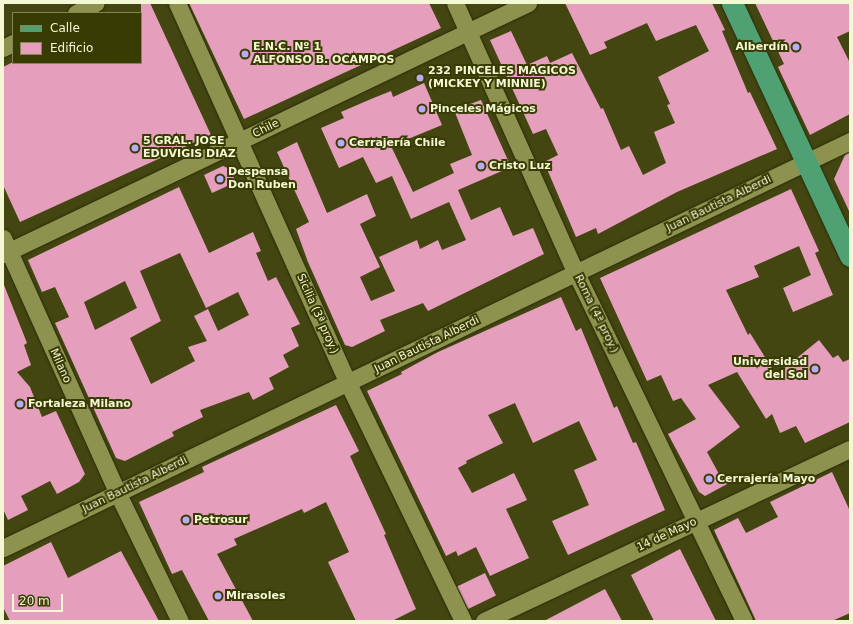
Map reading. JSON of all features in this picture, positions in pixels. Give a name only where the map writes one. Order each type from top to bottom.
[{"type":"main road","points":[[732,3],[805,163],[850,256]]},
{"type":"street","points":[[78,12],[96,3]]},
{"type":"street","name":"Sicilia (3ª proy.)","points":[[178,3],[348,383],[463,621]]},
{"type":"street","name":"Roma (4ª proy.)","points":[[455,3],[576,273],[744,621]]},
{"type":"street","name":"Chile","points":[[5,248],[240,141],[528,3]]},
{"type":"street","points":[[3,48],[12,44]]},
{"type":"street","name":"Juan Bautista Alberdi","points":[[3,548],[850,142]]},
{"type":"street","name":"Milano","points":[[5,248],[118,494],[180,621]]},
{"type":"street","name":"14 de Mayo","points":[[484,621],[850,449]]},
{"type":"building","points":[[141,3],[150,3],[211,135],[20,222],[3,185],[3,67],[11,63],[142,64]]},
{"type":"building","points":[[189,3],[429,3],[441,28],[244,119]]},
{"type":"building","points":[[565,3],[712,3],[725,30],[722,31],[748,93],[750,92],[777,149],[677,192],[598,234],[596,228],[576,237],[544,162],[558,155],[546,129],[533,134],[490,40],[511,31],[527,65],[547,56],[550,63],[572,53],[601,109],[603,108],[621,150],[629,146],[643,175],[666,163],[654,132],[675,123],[667,105],[670,104],[658,77],[709,51],[696,25],[656,41],[647,23],[604,42],[607,48],[590,55]]},
{"type":"building","points":[[755,3],[850,3],[850,31],[837,37],[850,63],[850,114],[810,135],[778,67],[784,64]]},
{"type":"building","points":[[424,83],[442,125],[391,146],[413,192],[454,173],[450,164],[472,155],[454,110],[481,100],[511,167],[458,190],[471,220],[500,207],[513,236],[533,228],[544,254],[428,311],[423,303],[380,320],[385,331],[352,347],[345,345],[308,262],[296,229],[309,222],[277,152],[297,142],[327,213],[367,194],[376,216],[360,224],[380,267],[360,277],[371,301],[395,291],[379,257],[417,240],[420,249],[438,240],[442,250],[466,240],[449,202],[411,219],[392,176],[376,183],[363,157],[339,168],[321,128],[344,118],[341,112],[391,91],[393,97]]},
{"type":"building","points":[[850,152],[850,213],[834,179],[845,155]]},
{"type":"building","name":"Despensa Don Ruben","points":[[223,166],[230,169],[236,182],[212,193],[204,175]]},
{"type":"building","points":[[179,187],[209,253],[253,232],[261,251],[256,253],[268,281],[276,277],[300,324],[291,328],[299,346],[283,355],[289,367],[269,378],[274,389],[253,400],[249,392],[200,410],[203,417],[172,432],[174,436],[125,461],[116,458],[55,323],[69,317],[55,287],[42,292],[28,260]],"holes":[[[180,253],[206,308],[238,292],[249,315],[218,331],[208,309],[194,316],[207,341],[188,347],[195,361],[151,384],[130,338],[161,321],[140,271]],[[125,281],[137,308],[95,330],[84,302]]]},
{"type":"building","points":[[791,189],[819,251],[815,253],[833,295],[793,312],[783,288],[811,275],[799,246],[754,266],[759,277],[726,290],[748,335],[750,333],[776,375],[819,340],[833,358],[838,355],[843,362],[850,359],[850,422],[805,443],[796,426],[780,433],[772,414],[766,419],[737,372],[708,385],[740,427],[707,452],[719,474],[723,472],[729,483],[705,496],[699,492],[668,434],[696,419],[681,398],[673,401],[661,375],[647,381],[600,278]]},
{"type":"building","points":[[4,285],[27,343],[24,345],[31,365],[17,372],[30,387],[42,417],[56,411],[85,474],[79,482],[57,494],[50,481],[21,496],[28,510],[8,520],[3,509]]},
{"type":"building","points":[[561,297],[576,331],[581,328],[614,408],[617,406],[633,443],[636,442],[665,510],[568,555],[552,521],[589,505],[574,470],[597,460],[579,421],[533,443],[515,403],[488,415],[503,443],[466,461],[467,463],[458,468],[472,493],[514,473],[527,500],[506,509],[529,558],[490,576],[476,547],[458,556],[456,551],[446,556],[367,391],[402,374],[401,372],[438,352]]},
{"type":"building","points":[[336,405],[359,451],[350,456],[386,534],[384,535],[416,609],[392,621],[356,621],[328,562],[349,552],[326,502],[304,513],[302,509],[234,539],[237,545],[217,554],[253,621],[209,621],[182,570],[172,574],[139,502],[204,472],[202,467]]},
{"type":"building","points":[[832,472],[850,511],[850,613],[832,621],[756,621],[714,530],[738,518],[746,533],[778,517],[770,502]]},
{"type":"building","points":[[51,542],[68,578],[121,551],[159,621],[10,621],[3,607],[3,566]]},
{"type":"building","points":[[680,549],[716,621],[654,621],[631,575]]},
{"type":"building","points":[[485,573],[496,595],[468,609],[457,587]]},
{"type":"building","points":[[605,589],[622,621],[544,621]]},
{"type":"place","name":"Alberdín","points":[[796,47]]},
{"type":"place","name":"E.N.C. Nº 1 ALFONSO B. OCAMPOS","points":[[245,54]]},
{"type":"place","name":"232 PINCELES MAGICOS (MICKEY Y MINNIE)","points":[[420,78]]},
{"type":"place","name":"Pinceles Mágicos","points":[[422,109]]},
{"type":"place","name":"Cerrajería Chile","points":[[341,143]]},
{"type":"place","name":"5 GRAL. JOSE EDUVIGIS DIAZ","points":[[135,148]]},
{"type":"place","name":"Cristo Luz","points":[[481,166]]},
{"type":"place","name":"Despensa Don Ruben","points":[[220,179]]},
{"type":"place","name":"Universidad del Sol","points":[[815,369]]},
{"type":"place","name":"Fortaleza Milano","points":[[20,404]]},
{"type":"place","name":"Cerrajería Mayo","points":[[709,479]]},
{"type":"place","name":"Petrosur","points":[[186,520]]},
{"type":"place","name":"Mirasoles","points":[[218,596]]}]
